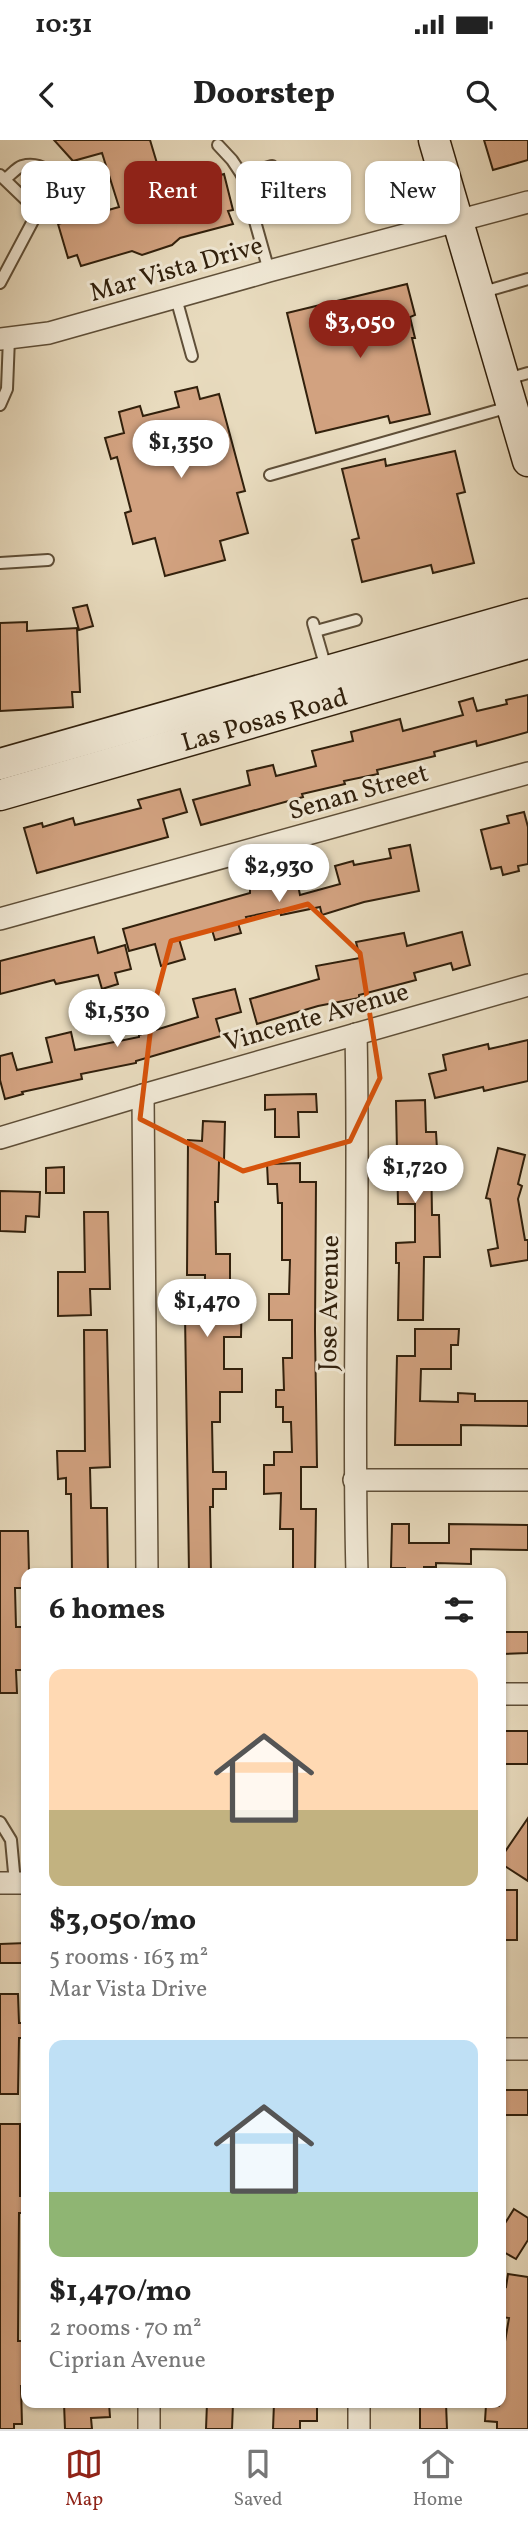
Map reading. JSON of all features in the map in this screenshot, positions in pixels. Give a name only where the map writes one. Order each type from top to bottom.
[{"type":"main road","points":[[434,140],[440,161]]},
{"type":"main road","points":[[458,224],[479,294],[515,386],[528,461]]},
{"type":"main road","name":"Las Posas Road","points":[[0,764],[528,614]]},
{"type":"main road","name":"Las Posas Road","points":[[0,795],[528,643]]},
{"type":"main road","points":[[172,746],[186,730],[317,691],[324,686],[327,671]]},
{"type":"street","name":"Mar Vista Drive","points":[[460,219],[528,202]]},
{"type":"street","name":"Mar Vista Drive","points":[[5,338],[49,333],[442,224]]},
{"type":"street","name":"Senan Street","points":[[0,919],[528,772]]},
{"type":"street","name":"Vincente Avenue","points":[[0,1138],[528,985]]},
{"type":"street","name":"Jose Avenue","points":[[356,1034],[356,1568]]},
{"type":"street","points":[[143,1095],[147,1568]]},
{"type":"street","points":[[354,1480],[528,1480]]},
{"type":"street","points":[[506,1694],[528,1694]]},
{"type":"street","points":[[506,2049],[528,2049]]},
{"type":"street","points":[[149,2408],[149,2429]]},
{"type":"street","points":[[359,2408],[359,2429]]},
{"type":"lane","points":[[218,145],[236,166]]},
{"type":"lane","points":[[21,166],[2,177],[21,195]]},
{"type":"lane","points":[[0,283],[31,224]]},
{"type":"lane","points":[[256,224],[269,271]]},
{"type":"lane","points":[[479,294],[528,279]]},
{"type":"lane","points":[[176,298],[192,356]]},
{"type":"lane","points":[[0,405],[7,389],[5,338]]},
{"type":"lane","points":[[270,475],[460,421],[515,386]]},
{"type":"lane","points":[[0,563],[48,560]]},
{"type":"lane","points":[[327,671],[314,627],[356,620]]},
{"type":"lane","points":[[0,1822],[11,1840],[14,1883]]},
{"type":"highlighted area","points":[[308,904],[360,953],[380,1078],[350,1141],[243,1171],[140,1119],[153,1009],[171,941]]},
{"type":"building","points":[[54,140],[150,140],[156,161],[124,161],[124,224],[222,224],[224,174],[233,210],[228,211],[233,224],[180,238],[172,245],[142,255],[132,251],[81,266],[77,255],[68,258],[58,224],[110,224],[110,210],[119,207],[110,178],[110,161],[105,161],[102,153],[73,161]]},
{"type":"building","points":[[484,140],[528,140],[528,160],[493,170]]},
{"type":"building","points":[[407,284],[415,315],[410,317],[415,338],[412,338],[430,414],[390,423],[388,416],[316,433],[287,313]]},
{"type":"building","points":[[197,387],[200,399],[219,394],[245,491],[237,493],[248,533],[220,541],[225,560],[165,576],[155,538],[133,544],[125,513],[131,511],[117,457],[111,459],[105,438],[124,433],[119,412],[140,406],[143,416],[179,407],[175,392]]},
{"type":"building","points":[[455,451],[465,492],[457,494],[474,563],[433,573],[431,565],[362,582],[352,540],[359,538],[342,469],[385,459],[386,466]]},
{"type":"building","points":[[87,605],[93,626],[79,630],[73,608]]},
{"type":"building","points":[[27,622],[27,631],[77,628],[80,692],[72,692],[73,707],[0,711],[0,623]]},
{"type":"building","points":[[528,695],[528,732],[477,746],[476,741],[434,752],[435,756],[377,770],[378,774],[344,781],[345,784],[302,794],[303,797],[201,825],[193,800],[250,785],[247,771],[273,765],[276,776],[316,766],[312,751],[353,741],[351,732],[400,719],[403,731],[463,715],[459,702],[473,698],[477,711],[507,704],[506,700]]},
{"type":"building","points":[[180,789],[187,812],[163,819],[168,837],[37,873],[24,828],[42,823],[43,827],[73,818],[75,825],[141,808],[138,800]]},
{"type":"building","points":[[524,812],[528,827],[528,864],[518,866],[519,871],[503,875],[501,867],[491,869],[481,830],[509,823],[507,816]]},
{"type":"building","points":[[410,845],[419,891],[364,902],[322,915],[320,907],[281,915],[280,910],[246,917],[247,920],[238,923],[241,933],[215,940],[212,930],[179,939],[185,959],[161,966],[155,944],[129,951],[123,929],[250,893],[250,889],[297,880],[300,895],[340,884],[335,866],[353,861],[354,865],[391,858],[389,849]]},
{"type":"building","points":[[462,932],[470,965],[453,970],[451,963],[414,973],[416,980],[359,995],[359,998],[318,1006],[257,1024],[250,999],[319,979],[316,966],[360,958],[356,942],[404,933],[407,946]]},
{"type":"building","points":[[94,937],[98,953],[125,945],[131,969],[115,973],[118,984],[102,989],[98,975],[56,984],[54,980],[0,994],[0,961]]},
{"type":"building","points":[[235,989],[241,1012],[216,1019],[221,1036],[136,1063],[81,1074],[82,1079],[22,1092],[23,1094],[5,1099],[0,1080],[0,1056],[12,1053],[17,1070],[52,1062],[46,1038],[71,1032],[75,1050],[139,1037],[198,1017],[193,999]]},
{"type":"building","points":[[528,1040],[528,1081],[484,1091],[483,1087],[435,1098],[429,1074],[446,1070],[443,1055],[488,1044],[489,1049]]},
{"type":"building","points":[[316,1094],[317,1112],[298,1112],[299,1137],[275,1137],[275,1109],[265,1110],[265,1095]]},
{"type":"building","points":[[425,1100],[426,1132],[436,1132],[437,1149],[431,1149],[432,1215],[439,1215],[440,1257],[424,1257],[423,1320],[398,1320],[399,1263],[396,1263],[396,1243],[415,1242],[415,1204],[398,1204],[396,1101]]},
{"type":"building","points":[[203,1121],[225,1122],[224,1161],[219,1161],[218,1202],[215,1202],[216,1254],[230,1254],[230,1288],[242,1288],[241,1337],[224,1337],[224,1369],[242,1369],[242,1392],[220,1392],[220,1422],[212,1422],[213,1472],[226,1472],[226,1489],[213,1489],[213,1507],[210,1507],[211,1568],[189,1568],[185,1315],[205,1315],[205,1275],[187,1275],[188,1140],[202,1141]]},
{"type":"building","points":[[498,1148],[525,1155],[518,1184],[522,1186],[518,1199],[525,1240],[528,1240],[528,1260],[491,1266],[488,1250],[498,1248],[490,1199],[486,1198]]},
{"type":"building","points":[[300,1163],[300,1182],[316,1182],[317,1467],[301,1467],[301,1509],[316,1509],[315,1568],[293,1568],[293,1529],[280,1529],[281,1493],[264,1494],[264,1465],[274,1465],[274,1452],[292,1452],[291,1422],[283,1422],[283,1407],[276,1407],[276,1390],[284,1390],[283,1358],[292,1358],[292,1320],[269,1320],[269,1294],[289,1294],[290,1260],[282,1260],[282,1203],[278,1203],[277,1184],[268,1184],[267,1164]]},
{"type":"building","points":[[64,1167],[64,1193],[46,1193],[46,1168]]},
{"type":"building","points":[[0,1191],[40,1192],[39,1217],[26,1216],[25,1232],[0,1231]]},
{"type":"building","points":[[84,1212],[108,1212],[110,1289],[90,1289],[91,1315],[58,1316],[58,1272],[85,1272]]},
{"type":"building","points":[[415,1329],[459,1329],[458,1345],[451,1345],[451,1369],[421,1369],[420,1401],[458,1402],[458,1393],[475,1394],[475,1401],[528,1401],[528,1426],[461,1425],[461,1445],[395,1445],[397,1356],[415,1356]]},
{"type":"building","points":[[84,1330],[107,1330],[110,1467],[90,1468],[91,1508],[107,1508],[108,1568],[72,1568],[71,1494],[66,1494],[66,1478],[58,1479],[57,1451],[85,1451]]},
{"type":"building","points":[[392,1524],[409,1524],[409,1543],[449,1543],[449,1524],[528,1525],[528,1550],[471,1549],[471,1564],[436,1563],[436,1567],[391,1568]]},
{"type":"building","points":[[0,1531],[28,1531],[29,1568],[21,1568],[21,1588],[15,1588],[16,1627],[21,1627],[21,1670],[16,1670],[17,1693],[0,1693]]},
{"type":"building","points":[[506,1632],[528,1632],[528,1653],[506,1654]]},
{"type":"building","points":[[506,1731],[528,1731],[528,1764],[506,1764]]},
{"type":"building","points":[[528,1818],[528,1881],[506,1867],[506,1850]]},
{"type":"building","points":[[506,1890],[517,1890],[517,1940],[506,1940]]},
{"type":"building","points":[[21,1943],[21,1963],[0,1963],[0,1944]]},
{"type":"building","points":[[0,1994],[18,1994],[21,2038],[18,2094],[0,2094]]},
{"type":"building","points":[[506,2090],[528,2090],[528,2115],[506,2115]]},
{"type":"building","points":[[0,2124],[20,2124],[18,2341],[21,2341],[22,2424],[14,2424],[14,2429],[0,2429]]},
{"type":"building","points":[[514,2209],[528,2218],[528,2240],[516,2259],[506,2253],[506,2222]]},
{"type":"building","points":[[508,2274],[528,2277],[528,2429],[497,2429],[497,2422],[485,2421],[486,2408],[506,2408],[506,2336],[509,2318],[506,2318]]},
{"type":"building","points":[[64,2408],[109,2408],[110,2417],[91,2418],[92,2429],[65,2429]]},
{"type":"building","points":[[207,2408],[233,2408],[232,2429],[206,2429]]},
{"type":"building","points":[[274,2408],[317,2408],[317,2421],[300,2421],[300,2429],[273,2429]]},
{"type":"building","points":[[420,2408],[446,2408],[447,2429],[420,2429]]}]
